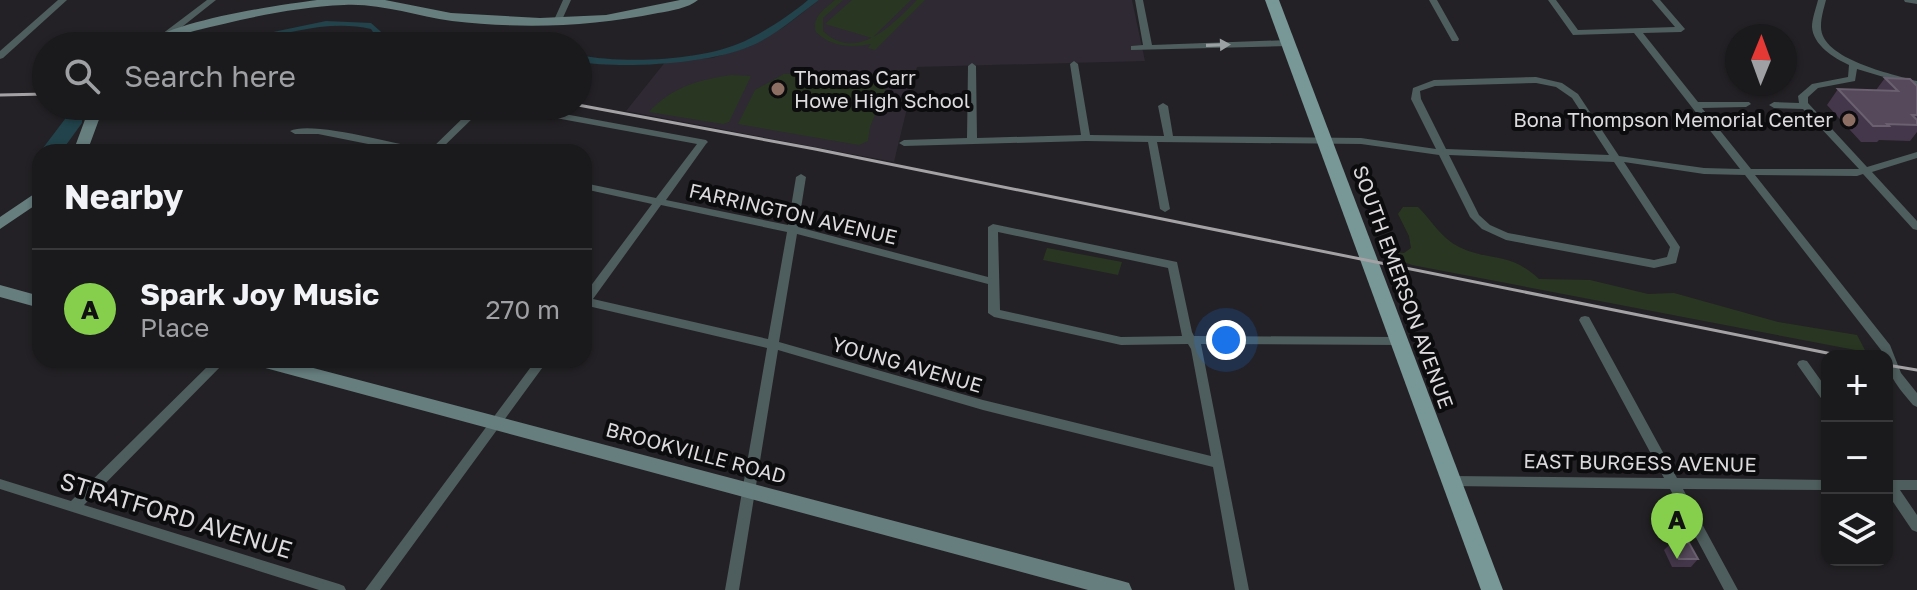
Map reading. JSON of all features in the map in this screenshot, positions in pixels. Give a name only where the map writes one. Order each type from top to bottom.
[{"type":"main road","name":"SOUTH EMERSON AVENUE","points":[[1272,0],[1492,590]]},
{"type":"street","points":[[0,56],[63,0]]},
{"type":"street","points":[[170,32],[212,0]]},
{"type":"street","points":[[182,32],[281,5],[344,0],[389,2],[466,19],[558,20],[618,17],[692,0]]},
{"type":"street","points":[[558,20],[567,0]]},
{"type":"street","points":[[1139,0],[1148,47]]},
{"type":"street","points":[[1433,0],[1455,39]]},
{"type":"street","points":[[1552,0],[1576,33],[1681,29],[1656,0]]},
{"type":"street","points":[[1822,0],[1816,28],[1830,49],[1853,63],[1917,84]]},
{"type":"street","points":[[1908,0],[1917,2]]},
{"type":"street","points":[[1636,30],[1886,348],[1896,375],[1917,402]]},
{"type":"street","points":[[1134,48],[1288,43]]},
{"type":"street","points":[[1853,63],[1852,79],[1810,88],[1803,96],[1805,106],[1917,227]]},
{"type":"street","points":[[1074,64],[1086,138]]},
{"type":"street","points":[[972,66],[972,141]]},
{"type":"street","points":[[1540,80],[1559,85],[1574,94],[1675,247],[1672,260],[1654,264],[1493,231],[1475,217],[1443,152],[1416,99],[1418,88],[1434,83],[1540,80]]},
{"type":"street","points":[[1694,105],[1746,104]]},
{"type":"street","points":[[1774,105],[1805,106]]},
{"type":"street","points":[[1163,106],[1169,139]]},
{"type":"street","points":[[83,144],[92,120]]},
{"type":"street","points":[[440,144],[466,120]]},
{"type":"street","points":[[583,120],[703,142],[592,291]]},
{"type":"street","points":[[295,131],[318,131],[383,144]]},
{"type":"street","points":[[904,143],[1086,138],[1367,141],[1443,152],[1617,159],[1704,171],[1747,172],[1863,171],[1917,155]]},
{"type":"street","points":[[1152,139],[1165,209]]},
{"type":"street","points":[[732,590],[801,177]]},
{"type":"street","name":"FARRINGTON AVENUE","points":[[592,188],[793,230],[994,282]]},
{"type":"street","points":[[0,224],[32,201]]},
{"type":"street","points":[[1242,590],[1197,347],[1192,340],[1186,332],[1173,265],[993,227],[994,313],[1121,341],[1192,340],[1399,341]]},
{"type":"street","points":[[0,291],[32,300]]},
{"type":"street","name":"YOUNG AVENUE","points":[[592,304],[774,345],[983,405],[1219,463]]},
{"type":"street","points":[[1585,320],[1731,590]]},
{"type":"street","points":[[1803,364],[1821,390]]},
{"type":"street","points":[[73,507],[213,368]]},
{"type":"street","name":"BROOKVILLE ROAD","points":[[288,368],[1122,590]]},
{"type":"street","points":[[372,590],[536,368]]},
{"type":"street","name":"EAST BURGESS AVENUE","points":[[1452,481],[1821,485]]},
{"type":"street","name":"STRATFORD AVENUE","points":[[0,484],[339,590]]},
{"type":"street","points":[[1893,485],[1917,485]]},
{"type":"street","points":[[1893,493],[1917,526]]},
{"type":"shaded area","name":"Thomas Carr Howe High School","points":[[819,0],[1132,0],[1145,61],[917,67],[894,162],[626,111],[666,61],[712,58],[751,46],[784,27]]},
{"type":"green space","points":[[835,0],[843,0],[823,18],[823,31],[836,40],[849,43],[862,42],[874,36],[917,0],[925,0],[875,50],[868,48],[871,44],[849,46],[835,43],[816,32],[817,18]]},
{"type":"green space","points":[[852,0],[911,0],[872,38],[825,24]]},
{"type":"green space","points":[[850,72],[891,76],[870,127],[868,141],[859,145],[738,124],[755,90],[784,74]]},
{"type":"green space","points":[[731,75],[751,76],[729,122],[723,124],[649,112],[667,96],[686,86]]},
{"type":"green space","points":[[1403,207],[1418,207],[1453,244],[1470,252],[1518,264],[1539,279],[1590,280],[1648,294],[1674,293],[1778,322],[1857,335],[1865,350],[1412,265],[1395,259],[1392,252],[1404,253],[1411,248],[1409,236],[1398,214]]},
{"type":"green space","points":[[1047,248],[1122,262],[1118,275],[1043,260]]},
{"type":"water","points":[[808,0],[819,0],[769,36],[733,52],[666,63],[592,63],[592,57],[663,59],[727,48],[769,28]]},
{"type":"water","points":[[326,21],[371,23],[381,32],[338,26],[273,32]]},
{"type":"water","points":[[64,120],[82,120],[67,144],[46,144]]},
{"type":"building","points":[[1885,78],[1910,79],[1917,86],[1917,115],[1912,115],[1917,125],[1873,126],[1838,89],[1898,91]]},
{"type":"building","points":[[1671,543],[1689,543],[1698,559],[1679,559]]},
{"type":"railway","points":[[0,95],[32,94]]},
{"type":"railway","points":[[592,108],[815,149],[1821,352]]},
{"type":"railway","points":[[1893,366],[1917,370]]},
{"type":"place","name":"Thomas Carr Howe High School","points":[[778,89]]},
{"type":"place","name":"Bona Thompson Memorial Center","points":[[1849,120]]},
{"type":"place","name":"Spark Joy Music","points":[[1677,559]]}]
